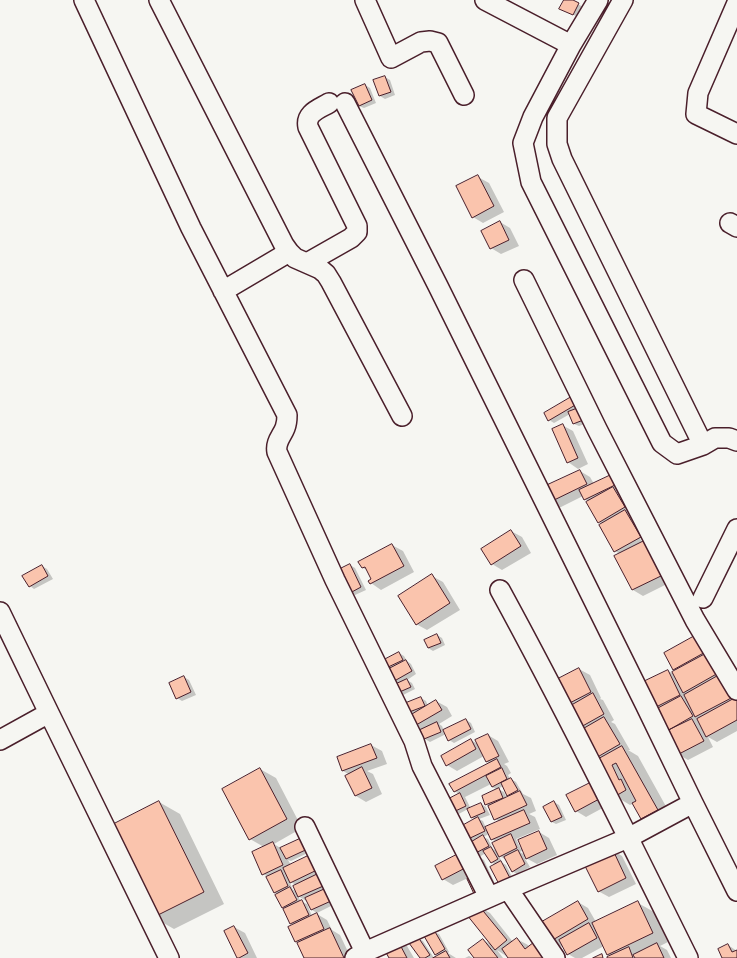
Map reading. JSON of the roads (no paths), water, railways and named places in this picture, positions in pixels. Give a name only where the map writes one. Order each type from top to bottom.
[{"type":"street","points":[[84,0],[190,228],[288,415],[287,422],[276,446],[277,452],[335,580],[414,741],[422,766],[489,897]]},
{"type":"street","points":[[365,0],[391,58],[421,42],[430,41],[438,43],[464,95]]},
{"type":"street","points":[[485,0],[570,45]]},
{"type":"street","points":[[598,0],[570,45],[533,116],[524,143],[531,182],[662,443],[677,454],[703,445],[715,438],[729,438],[737,441]]},
{"type":"street","points":[[623,0],[557,118],[557,144],[562,159],[703,445]]},
{"type":"street","points":[[162,1],[284,245],[295,258],[320,269],[328,278],[402,416]]},
{"type":"street","points":[[737,3],[698,93],[696,114],[737,134]]},
{"type":"street","points":[[307,263],[351,238],[357,232],[357,226],[308,127],[307,122],[310,115],[315,111],[337,103],[455,322],[737,891]]},
{"type":"street","points":[[223,291],[289,252]]},
{"type":"street","points":[[524,280],[593,422],[695,620],[737,690]]},
{"type":"street","points":[[703,598],[737,529]]},
{"type":"street","points":[[500,590],[530,644],[688,958]]},
{"type":"street","points":[[0,612],[169,958]]},
{"type":"street","points":[[0,740],[48,713]]},
{"type":"street","points":[[305,827],[360,955],[508,888],[628,838],[693,804]]},
{"type":"street","points":[[508,888],[554,958]]}]
